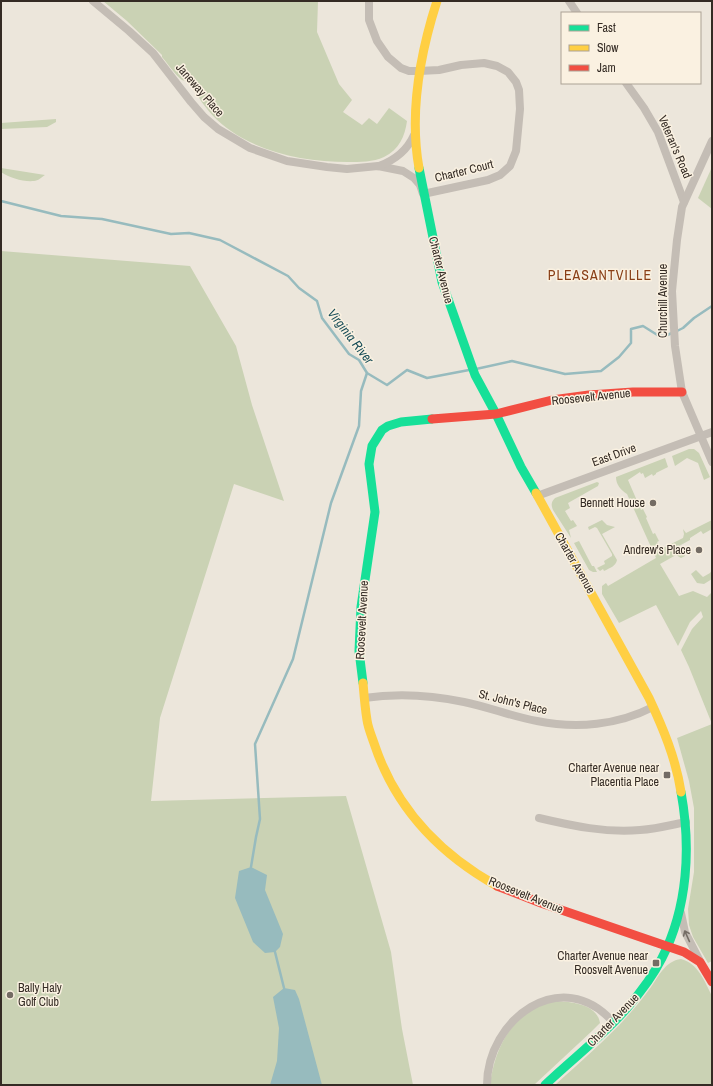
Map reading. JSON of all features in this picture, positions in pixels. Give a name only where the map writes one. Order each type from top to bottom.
[{"type":"street","name":"Janeway Place","points":[[93,1],[153,53],[204,117],[218,129],[250,148],[287,161],[327,167],[347,169],[378,166],[390,162],[400,154],[411,141],[415,132]]},
{"type":"street","name":"Charter Court","points":[[369,1],[369,20],[377,41],[395,64],[401,68],[419,72],[484,63],[497,66],[508,72],[516,82],[519,90],[519,116],[516,151],[510,166],[500,175],[488,180],[423,194]]},
{"type":"street","name":"Charter Avenue","points":[[437,1],[427,33],[419,72],[415,132],[417,161],[442,282],[475,375],[496,414],[521,467],[640,680],[664,730],[677,771],[685,807],[687,866],[684,892],[668,946],[661,962],[636,997],[612,1022],[545,1085]]},
{"type":"street","points":[[569,1],[576,12]]},
{"type":"street","name":"Veteran's Road","points":[[627,84],[644,108],[658,132],[684,202]]},
{"type":"street","name":"Churchill Avenue","points":[[712,141],[684,202],[676,240],[672,291],[674,341],[682,392],[712,462]]},
{"type":"street","name":"Janeway Place","points":[[378,166],[403,171],[414,178],[420,185],[423,194]]},
{"type":"street","name":"Roosevelt Avenue","points":[[682,392],[633,392],[589,395],[552,400],[496,414],[401,422],[388,426],[382,430],[372,446],[369,464],[374,512],[361,607],[359,651],[367,721],[379,757],[397,795],[414,819],[434,839],[460,862],[481,877],[501,888],[668,946],[693,956],[700,962]]},
{"type":"street","name":"East Drive","points":[[537,496],[712,432]]},
{"type":"street","name":"St. John's Place","points":[[364,698],[413,695],[443,698],[465,702],[537,721],[561,725],[611,722],[638,715],[653,707]]},
{"type":"street","points":[[539,818],[570,826],[624,831],[642,830],[686,822]]},
{"type":"street","points":[[680,909],[685,932],[712,982]]},
{"type":"street","points":[[487,1085],[489,1066],[498,1041],[515,1018],[536,1003],[557,997],[569,998],[592,1005],[604,1012],[612,1022]]},
{"type":"green space","points":[[103,1],[318,1],[317,32],[339,84],[352,100],[343,112],[362,125],[369,118],[377,124],[389,108],[407,121],[403,137],[394,151],[384,157],[362,162],[333,162],[302,158],[258,146],[231,131],[217,120],[201,101],[192,84],[179,78],[162,55],[127,21]]},
{"type":"green space","points":[[56,119],[56,122],[47,127],[1,129],[1,123]]},
{"type":"green space","points":[[712,167],[712,209],[698,198]]},
{"type":"green space","points":[[1,168],[45,175],[35,181],[21,180],[12,178],[1,172]]},
{"type":"green space","name":"Bally Haly Golf Club","points":[[1,251],[190,266],[236,346],[252,405],[284,501],[234,484],[160,718],[151,801],[346,796],[391,952],[402,1029],[413,1085],[1,1085]]},
{"type":"green space","points":[[689,449],[694,449],[699,453],[710,477],[704,480],[698,463],[687,458],[675,466],[672,456]]},
{"type":"green space","points":[[665,458],[668,467],[653,476],[652,474],[645,478],[643,473],[641,474],[640,472],[628,480],[641,510],[643,509],[647,517],[646,518],[653,534],[655,533],[659,541],[657,542],[661,549],[683,538],[683,529],[686,533],[712,520],[712,529],[703,534],[701,531],[690,538],[690,540],[679,546],[685,556],[681,558],[676,555],[660,564],[679,596],[693,591],[707,597],[712,592],[712,724],[681,650],[692,629],[703,617],[701,611],[690,622],[678,646],[656,605],[619,623],[602,594],[602,586],[606,583],[608,586],[656,558],[627,494],[619,487],[616,477]]},
{"type":"green space","points":[[597,482],[599,483],[598,486],[568,503],[570,508],[565,511],[571,521],[573,520],[577,526],[569,530],[571,538],[553,510],[553,501],[555,498]]},
{"type":"green space","points":[[602,520],[607,525],[615,527],[602,534],[617,560],[612,567],[604,571],[603,569],[600,571],[597,568],[605,564],[604,561],[612,556],[612,554],[597,528],[595,527],[589,530],[588,527]]},
{"type":"green space","points":[[579,541],[592,566],[594,566],[597,572],[589,570],[574,543]]},
{"type":"green space","points":[[696,570],[703,577],[712,570],[712,579],[704,584],[697,583],[691,574]]},
{"type":"green space","points":[[712,724],[712,961],[708,963],[693,937],[689,925],[688,909],[694,872],[694,808],[689,781],[677,738]]},
{"type":"green space","points":[[681,959],[692,964],[704,979],[712,996],[712,1085],[555,1085],[618,1027],[641,1001],[667,966],[675,960]]},
{"type":"green space","points":[[557,1001],[576,1003],[589,1008],[598,1017],[600,1023],[534,1085],[490,1085],[498,1051],[509,1031],[526,1014],[536,1007]]},
{"type":"water","points":[[251,867],[267,875],[265,890],[283,934],[280,947],[275,952],[265,953],[253,942],[235,898],[239,871]]},
{"type":"water","points":[[284,988],[295,990],[299,999],[322,1085],[270,1085],[277,1061],[279,1028],[273,997]]},
{"type":"waterway","name":"Virginia River","points":[[1,201],[61,216],[102,219],[171,234],[189,233],[220,240],[288,276],[299,288],[317,301],[322,318],[349,354],[359,360],[367,373],[387,385],[407,370],[427,378],[469,370]]},
{"type":"waterway","name":"Virginia River","points":[[677,331],[712,306]]},
{"type":"waterway","name":"Virginia River","points":[[476,369],[512,361],[565,374],[601,371],[619,357],[631,343],[631,329],[643,326],[659,336],[665,336],[672,333]]},
{"type":"waterway","points":[[251,867],[260,819],[255,744],[293,659],[331,503],[359,426],[361,391],[367,373]]},
{"type":"waterway","points":[[275,952],[284,988]]},
{"type":"traffic: fast","points":[[419,168],[442,282],[475,375],[496,414],[521,467],[536,493]]},
{"type":"traffic: fast","points":[[363,683],[359,651],[361,607],[375,512],[369,464],[372,446],[382,430],[388,426],[401,422],[432,419]]},
{"type":"traffic: fast","points":[[545,1085],[598,1038],[618,1018],[646,984],[662,958],[671,938],[677,918],[685,876],[686,834],[681,792]]},
{"type":"traffic: slow","points":[[419,168],[415,126],[418,83],[421,62],[437,1]]},
{"type":"traffic: slow","points":[[536,493],[649,698],[668,744],[676,768],[681,792]]},
{"type":"traffic: slow","points":[[363,683],[368,726],[384,769],[395,790],[422,827],[439,844],[476,873],[497,886]]},
{"type":"traffic: jam","points":[[432,419],[496,414],[552,400],[589,395],[633,392],[682,392]]},
{"type":"traffic: jam","points":[[497,886],[541,903],[684,952],[700,962],[712,982]]},
{"type":"place","name":"Bennett House","points":[[653,503]]},
{"type":"place","name":"Andrew's Place","points":[[699,550]]},
{"type":"place","name":"Charter Avenue near Placentia Place","points":[[667,775]]},
{"type":"place","name":"Charter Avenue near Roosvelt Avenue","points":[[656,963]]},
{"type":"place","name":"Bally Haly Golf Club","points":[[10,995]]},
{"type":"district","name":"PLEASANTVILLE","points":[[600,275]]}]
